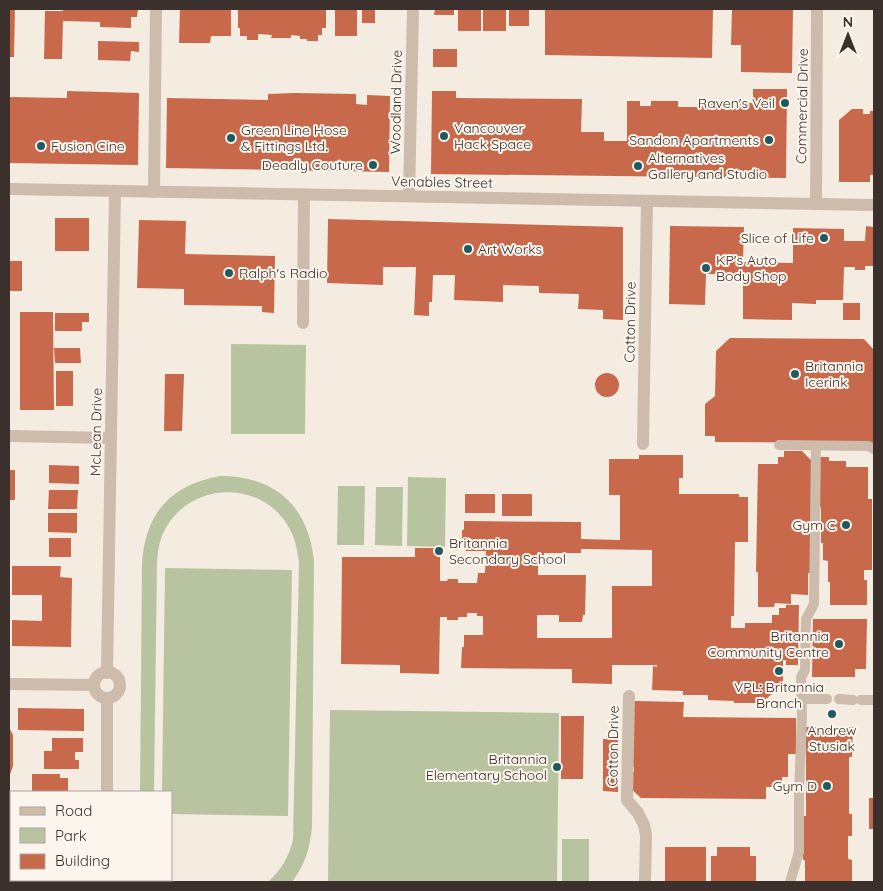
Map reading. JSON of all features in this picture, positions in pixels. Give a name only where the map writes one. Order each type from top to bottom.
[{"type":"street","points":[[154,192],[156,9]]},
{"type":"street","name":"Woodland Drive","points":[[409,196],[413,9]]},
{"type":"street","name":"Commercial Drive","points":[[816,204],[818,9]]},
{"type":"street","name":"Venables Street","points":[[9,189],[874,205]]},
{"type":"street","name":"McLean Drive","points":[[107,672],[115,191]]},
{"type":"street","points":[[303,323],[304,195]]},
{"type":"street","name":"Cotton Drive","points":[[643,444],[647,201]]},
{"type":"street","points":[[9,436],[111,438]]},
{"type":"street","points":[[779,445],[868,446],[874,449]]},
{"type":"street","points":[[790,882],[800,852],[801,677],[805,670],[806,618],[814,604],[816,446]]},
{"type":"street","points":[[107,672],[116,676],[120,686],[116,695],[107,698],[98,695],[94,685],[98,676],[107,672]]},
{"type":"street","points":[[9,684],[94,685]]},
{"type":"street","name":"Cotton Drive","points":[[629,696],[627,800],[644,824],[646,835],[644,882]]},
{"type":"street","points":[[107,698],[107,791]]},
{"type":"street","points":[[801,699],[827,699]]},
{"type":"street","points":[[839,699],[874,700]]},
{"type":"green space","points":[[231,344],[306,345],[305,434],[231,434]]},
{"type":"green space","points":[[220,476],[240,477],[273,489],[286,498],[297,511],[305,525],[311,543],[314,562],[312,827],[306,856],[292,882],[268,882],[284,863],[293,840],[299,562],[294,539],[288,526],[276,511],[262,501],[245,494],[228,492],[210,494],[194,501],[179,511],[163,534],[157,562],[154,791],[140,791],[142,562],[144,544],[156,515],[164,504],[188,486]]},
{"type":"green space","points":[[408,477],[446,478],[445,547],[407,546]]},
{"type":"green space","points":[[338,486],[365,486],[364,545],[337,545]]},
{"type":"green space","points":[[376,487],[403,487],[402,546],[375,545]]},
{"type":"green space","points":[[165,568],[292,570],[288,816],[172,814],[172,791],[162,791]]},
{"type":"green space","points":[[330,710],[559,713],[557,882],[328,882]]},
{"type":"green space","points":[[562,839],[589,839],[589,882],[562,882]]},
{"type":"building","points":[[9,9],[15,9],[14,57],[9,57]]},
{"type":"building","points":[[63,9],[138,9],[137,17],[131,17],[131,28],[100,27],[100,22],[63,21],[62,59],[44,59],[45,11],[63,11]]},
{"type":"building","points":[[180,9],[231,9],[231,36],[211,36],[210,43],[179,43]]},
{"type":"building","points":[[238,9],[326,9],[326,28],[322,28],[322,35],[318,35],[318,41],[307,41],[307,39],[300,39],[300,36],[291,35],[291,38],[271,38],[272,35],[258,34],[258,40],[247,40],[247,36],[240,36]]},
{"type":"building","points":[[335,9],[357,9],[357,36],[335,36]]},
{"type":"building","points":[[362,9],[375,9],[375,23],[362,23]]},
{"type":"building","points":[[435,9],[454,9],[454,15],[434,15]]},
{"type":"building","points":[[458,9],[481,9],[481,31],[458,31]]},
{"type":"building","points":[[483,9],[506,9],[506,31],[483,31]]},
{"type":"building","points":[[509,9],[529,9],[529,26],[509,26]]},
{"type":"building","points":[[545,9],[713,9],[712,58],[545,55]]},
{"type":"building","points":[[732,9],[793,9],[792,73],[741,72],[741,45],[731,45]]},
{"type":"building","points":[[98,41],[139,42],[139,52],[131,51],[130,61],[98,60]]},
{"type":"building","points":[[433,49],[457,49],[457,67],[433,67]]},
{"type":"building","points":[[753,89],[787,89],[786,178],[431,174],[432,91],[456,91],[456,98],[582,99],[581,132],[604,132],[604,141],[627,141],[627,101],[640,101],[640,106],[651,106],[651,101],[678,101],[678,107],[700,107],[700,102],[722,102],[722,109],[735,109],[735,103],[753,103]]},
{"type":"building","points":[[67,91],[139,93],[138,165],[9,163],[9,97],[67,98]]},
{"type":"building","points":[[268,94],[356,94],[356,104],[367,105],[367,95],[390,96],[389,172],[166,168],[167,98],[268,100]]},
{"type":"building","points":[[852,109],[863,109],[863,114],[870,114],[870,111],[874,111],[874,175],[870,175],[870,182],[839,182],[839,120]]},
{"type":"building","points":[[55,218],[89,218],[89,251],[55,251]]},
{"type":"building","points":[[328,219],[623,227],[623,320],[603,319],[603,310],[578,309],[579,294],[539,293],[539,286],[503,285],[503,302],[454,300],[455,275],[433,275],[432,302],[429,302],[429,316],[414,315],[416,267],[383,267],[383,285],[327,283]]},
{"type":"building","points":[[139,220],[186,221],[185,254],[275,256],[274,313],[262,312],[262,306],[184,305],[184,289],[137,288]]},
{"type":"building","points":[[670,226],[744,227],[743,262],[793,263],[793,228],[844,229],[844,241],[865,241],[866,226],[874,227],[874,266],[865,266],[865,270],[855,270],[855,267],[844,267],[843,300],[816,300],[816,304],[792,303],[792,320],[743,319],[743,274],[706,274],[705,305],[669,304]]},
{"type":"building","points":[[9,261],[22,261],[22,291],[9,291]]},
{"type":"building","points":[[843,303],[860,303],[860,320],[843,320]]},
{"type":"building","points":[[20,312],[53,312],[54,410],[20,410]]},
{"type":"building","points":[[55,313],[89,313],[89,322],[82,322],[82,331],[55,331]]},
{"type":"building","name":"Britannia Icerink","points":[[730,338],[864,339],[874,350],[874,443],[715,442],[715,436],[705,436],[705,404],[715,396],[716,351]]},
{"type":"building","points":[[54,348],[80,348],[81,363],[55,363]]},
{"type":"building","points":[[56,371],[73,371],[73,406],[56,406]]},
{"type":"building","points":[[607,373],[616,376],[619,385],[616,394],[607,397],[598,394],[595,385],[598,376]]},
{"type":"building","points":[[165,374],[184,374],[182,431],[164,431]]},
{"type":"building","points":[[784,451],[802,451],[813,462],[811,573],[808,573],[808,595],[791,594],[791,604],[775,603],[774,607],[758,607],[758,572],[756,572],[758,464],[778,464],[778,457],[784,457]]},
{"type":"building","points":[[639,455],[683,455],[683,478],[679,478],[679,494],[739,494],[739,497],[748,497],[748,542],[735,542],[734,616],[731,616],[731,628],[745,628],[745,623],[772,623],[772,615],[779,615],[779,608],[786,608],[786,605],[799,605],[798,665],[786,665],[786,660],[783,660],[783,685],[761,703],[734,703],[734,701],[708,700],[708,695],[683,695],[683,691],[652,690],[653,666],[657,667],[657,665],[612,665],[612,684],[572,683],[572,669],[461,668],[464,635],[483,635],[483,616],[477,616],[477,613],[467,613],[467,617],[458,617],[458,620],[447,620],[447,617],[440,617],[439,674],[400,673],[400,665],[341,664],[342,557],[415,557],[415,548],[440,548],[440,581],[458,579],[458,583],[477,583],[478,573],[485,573],[486,551],[466,551],[466,540],[462,540],[464,521],[581,522],[581,539],[620,540],[620,495],[609,495],[609,459],[639,459]],"holes":[[[581,549],[652,550],[652,586],[612,586],[612,638],[537,638],[537,615],[559,615],[559,622],[582,622],[583,615],[585,615],[586,575],[538,575],[538,559],[544,559],[544,553],[581,553]]]},
{"type":"building","name":"Gym C","points":[[818,457],[829,457],[829,461],[846,461],[846,467],[868,467],[868,499],[872,499],[872,570],[864,570],[864,580],[867,580],[867,605],[830,605],[828,561],[823,560],[821,507],[818,507]]},
{"type":"building","points":[[49,465],[79,466],[79,484],[49,483]]},
{"type":"building","points":[[9,470],[15,470],[15,500],[9,500]]},
{"type":"building","points":[[49,490],[78,490],[77,509],[48,509]]},
{"type":"building","points":[[465,494],[495,494],[495,513],[465,513]]},
{"type":"building","points":[[502,494],[532,494],[532,516],[502,516]]},
{"type":"building","points":[[48,513],[77,513],[77,533],[48,532]]},
{"type":"building","points":[[49,538],[71,538],[71,557],[49,557]]},
{"type":"building","points":[[12,566],[61,566],[60,577],[72,578],[71,647],[12,646],[12,620],[42,621],[42,595],[12,595]]},
{"type":"building","name":"Britannia Community Centre","points":[[813,619],[867,619],[866,669],[855,669],[855,677],[812,677]]},
{"type":"building","points":[[634,701],[684,702],[683,717],[796,718],[796,754],[788,754],[788,777],[782,777],[782,787],[766,787],[766,799],[641,798],[629,787],[629,772],[634,772],[634,767],[630,767]]},
{"type":"building","points":[[18,708],[84,709],[84,731],[18,730]]},
{"type":"building","points":[[561,716],[584,716],[583,779],[561,779]]},
{"type":"building","points":[[9,727],[13,735],[13,766],[9,777]]},
{"type":"building","name":"Gym D","points":[[806,727],[853,727],[852,757],[849,757],[849,814],[852,814],[852,836],[848,836],[848,859],[852,860],[852,882],[805,882],[803,816],[806,816]]},
{"type":"building","points":[[52,738],[83,738],[83,752],[75,752],[75,760],[79,760],[79,769],[44,769],[44,751],[52,751]]},
{"type":"building","points":[[603,739],[618,739],[618,792],[603,791]]},
{"type":"building","points":[[32,774],[60,774],[60,778],[68,778],[68,791],[32,791]]},
{"type":"building","points":[[869,798],[874,798],[874,829],[869,829]]},
{"type":"building","points":[[9,839],[10,881],[12,881],[9,882]]},
{"type":"building","points":[[665,847],[706,847],[706,882],[665,882]]},
{"type":"building","points":[[717,847],[750,847],[750,856],[756,856],[756,882],[711,882],[711,856],[717,856]]},
{"type":"place","name":"Raven's Veil","points":[[785,103]]},
{"type":"place","name":"Vancouver Hack Space","points":[[444,136]]},
{"type":"place","name":"Green Line Hose & Fittings Ltd.","points":[[231,138]]},
{"type":"place","name":"Sandon Apartments","points":[[769,140]]},
{"type":"place","name":"Fusion Cine","points":[[41,146]]},
{"type":"place","name":"Deadly Couture","points":[[373,165]]},
{"type":"place","name":"Alternatives Gallery and Studio","points":[[638,166]]},
{"type":"place","name":"Slice of Life","points":[[824,238]]},
{"type":"place","name":"Art Works","points":[[468,249]]},
{"type":"place","name":"KP's Auto Body Shop","points":[[706,268]]},
{"type":"place","name":"Ralph's Radio","points":[[229,273]]},
{"type":"place","name":"Britannia Icerink","points":[[795,374]]},
{"type":"place","name":"Gym C","points":[[846,525]]},
{"type":"place","name":"Britannia Secondary School","points":[[439,551]]},
{"type":"place","name":"Britannia Community Centre","points":[[839,644]]},
{"type":"place","name":"VPL: Britannia Branch","points":[[779,671]]},
{"type":"place","name":"Andrew Stusiak","points":[[832,714]]},
{"type":"place","name":"Britannia Elementary School","points":[[557,767]]},
{"type":"place","name":"Gym D","points":[[827,786]]}]
